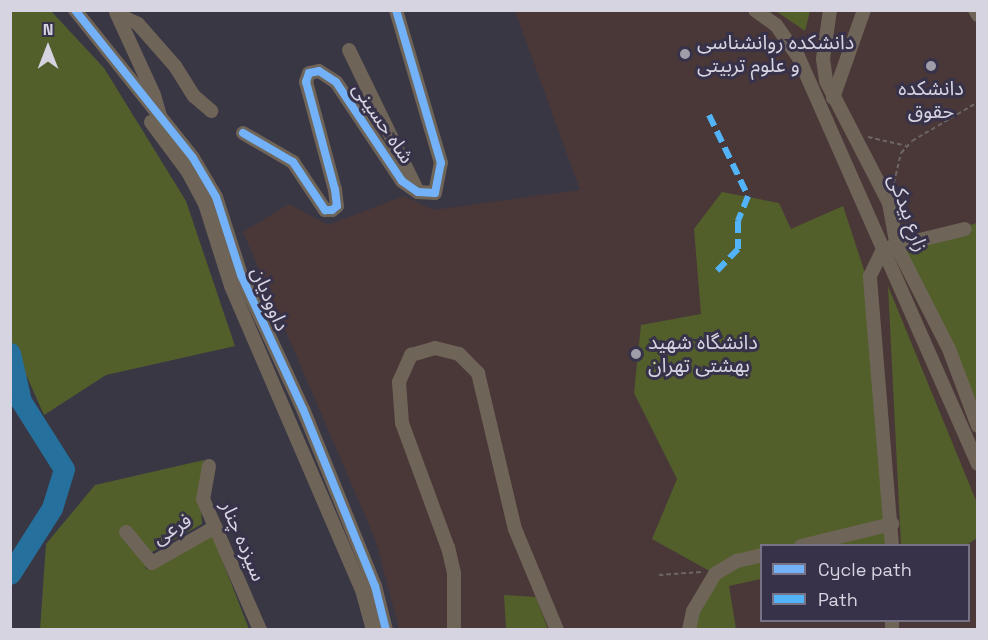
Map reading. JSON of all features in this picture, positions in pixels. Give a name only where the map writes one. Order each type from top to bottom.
[{"type":"street","name":"داوودیان","points":[[66,10],[158,125],[193,158],[216,197],[241,275],[324,460],[375,586],[386,630]]},
{"type":"street","name":"داوودیان","points":[[75,10],[158,125],[205,204],[231,285],[362,590],[373,630]]},
{"type":"street","name":"شاه حسینی","points":[[243,133],[293,162],[325,210],[332,210],[337,206],[335,190],[306,82],[309,74],[319,71],[336,82],[402,181],[418,192],[435,193],[441,163],[396,10]]},
{"type":"street","name":"زارع بیدکی","points":[[755,10],[776,25],[798,56],[890,248],[978,464]]},
{"type":"street","name":"زارع بیدکی","points":[[830,10],[823,59],[833,98],[889,203],[890,248],[950,349],[978,426]]},
{"type":"street","points":[[833,98],[864,10]]},
{"type":"street","points":[[975,10],[977,15]]},
{"type":"street","points":[[116,12],[154,95],[158,125]]},
{"type":"street","points":[[116,12],[138,24],[175,66],[194,96],[211,111]]},
{"type":"street","points":[[350,50],[418,192]]},
{"type":"street","points":[[892,544],[869,285],[890,248],[965,229]]},
{"type":"street","points":[[454,630],[450,557],[402,423],[399,382],[411,355],[435,348],[459,354],[478,373],[515,529],[557,630]]},
{"type":"street","points":[[312,471],[324,460]]},
{"type":"street","name":"سیزده چنار","points":[[209,466],[203,499],[260,630]]},
{"type":"street","points":[[809,544],[892,524]]},
{"type":"street","name":"فرعی","points":[[126,532],[153,562],[215,527]]},
{"type":"street","points":[[689,630],[693,611],[715,574],[737,561],[760,555]]},
{"type":"path","points":[[889,203],[906,146],[978,102]]},
{"type":"path","points":[[854,134],[906,146]]},
{"type":"path","points":[[659,575],[705,572]]},
{"type":"shaded area","name":"دانشگاه شهید بهشتی تهران","points":[[515,11],[977,11],[977,629],[399,629],[376,541],[243,232],[289,204],[328,225],[404,196],[433,210],[580,190]]},
{"type":"green space","points":[[10,11],[51,11],[104,68],[186,201],[235,346],[106,375],[44,415],[11,341]]},
{"type":"green space","points":[[776,11],[810,11],[805,31]]},
{"type":"green space","points":[[722,192],[779,203],[791,229],[843,206],[869,285],[892,544],[760,544],[760,579],[729,586],[736,629],[689,629],[715,574],[652,539],[677,479],[634,393],[641,325],[701,314],[694,229]]},
{"type":"green space","points":[[977,223],[977,425],[897,247]]},
{"type":"green space","points":[[888,286],[977,503],[977,538],[968,544],[901,544]]},
{"type":"green space","points":[[204,460],[200,493],[202,524],[152,552],[144,562],[146,569],[151,568],[212,534],[249,629],[40,630],[46,544],[95,485]]},
{"type":"green space","points":[[504,595],[536,597],[548,629],[506,629]]},
{"type":"waterway","points":[[10,353],[21,401],[64,469],[52,508],[10,574]]},
{"type":"marked path","points":[[709,115],[748,196],[738,221],[738,249],[717,271]]},
{"type":"cycle path","points":[[75,10],[193,158],[216,197],[241,275],[303,409],[375,586],[386,630]]},
{"type":"cycle path","points":[[243,133],[293,162],[325,210],[332,210],[337,206],[335,190],[306,82],[309,73],[319,71],[336,82],[402,181],[418,192],[435,193],[441,163],[396,10]]},
{"type":"place","name":"دانشکده روانشناسی و علوم تربیتی","points":[[685,54]]},
{"type":"place","name":"دانشکده حقوق","points":[[931,66]]},
{"type":"place","name":"دانشگاه شهید بهشتی تهران","points":[[636,354]]}]
